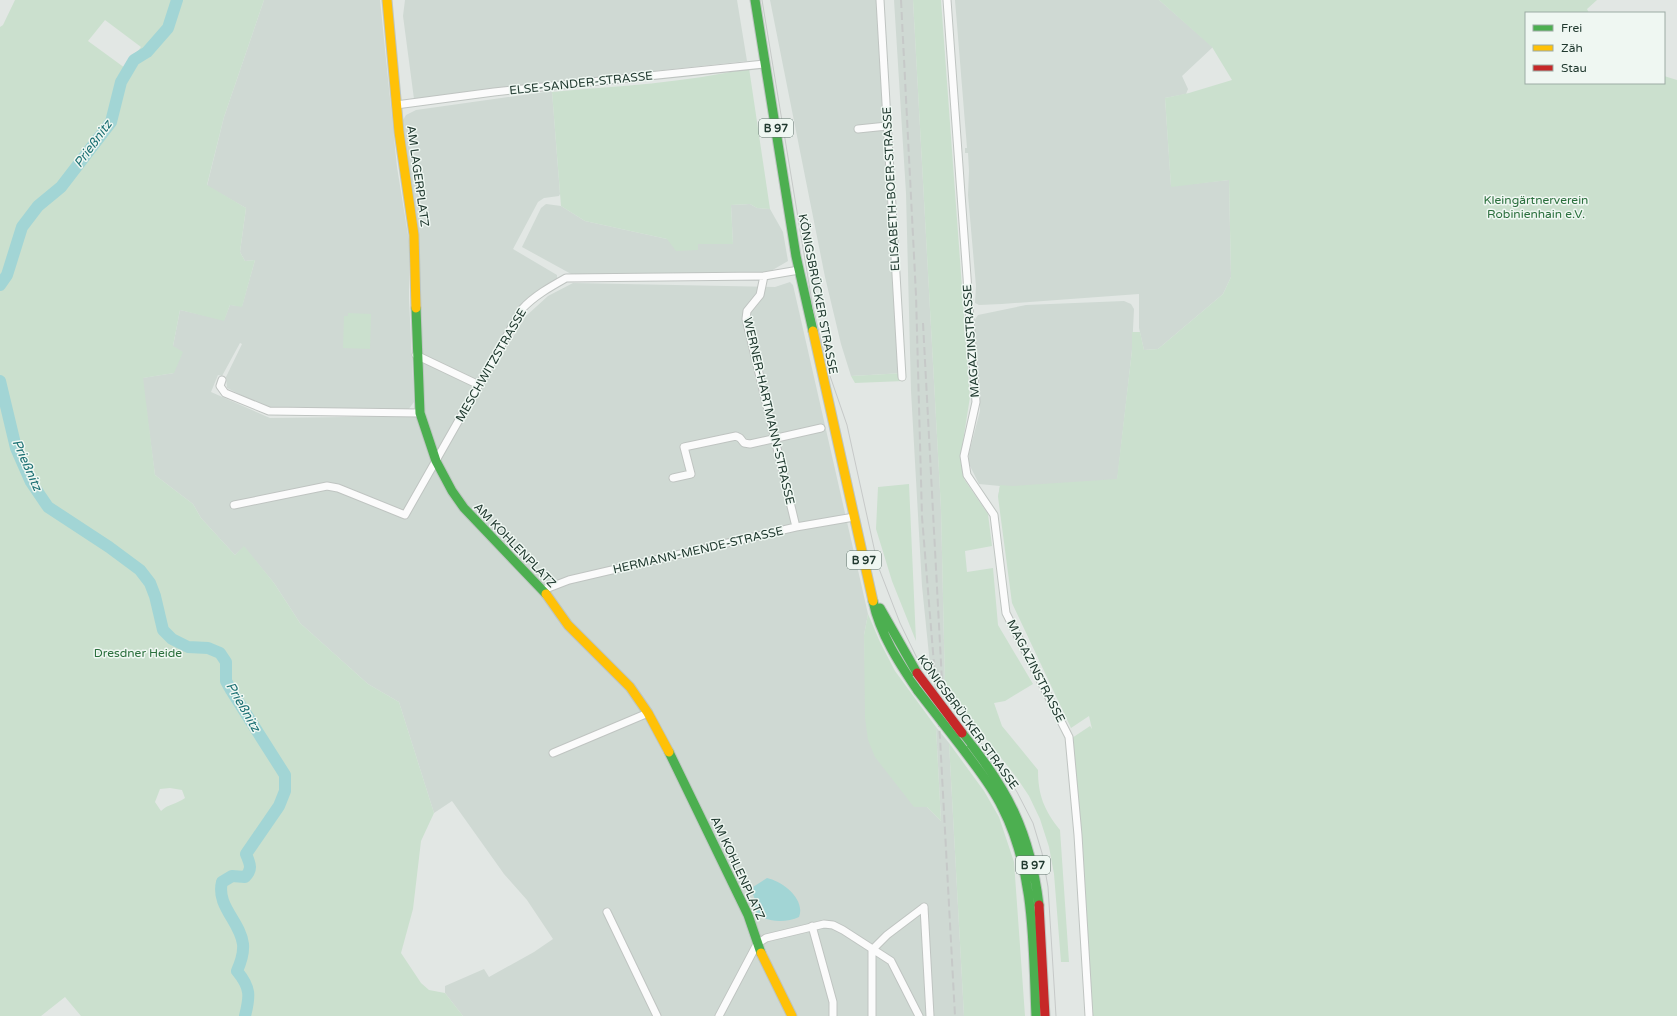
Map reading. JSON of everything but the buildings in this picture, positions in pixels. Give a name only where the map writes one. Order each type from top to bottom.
[{"type":"main road","name":"AM LAGERPLATZ","points":[[387,0],[396,105],[414,235],[416,355],[420,413],[436,461]]},
{"type":"main road","name":"KÖNIGSBRÜCKER STRASSE","points":[[755,0],[799,270],[876,611],[888,641],[905,672],[963,749],[985,780],[1006,814],[1022,858],[1030,906],[1036,1016]]},
{"type":"main road","name":"AM KOHLENPLATZ","points":[[436,461],[464,508],[530,580],[543,590],[568,624],[630,687],[648,713],[670,754],[748,915],[757,944],[792,1016]]},
{"type":"main road","name":"KÖNIGSBRÜCKER STRASSE","points":[[872,590],[895,637],[917,674],[1000,784],[1015,810],[1025,836],[1036,880],[1045,1016]]},
{"type":"street","name":"ELISABETH-BOER-STRASSE","points":[[880,0],[902,377]]},
{"type":"street","name":"MAGAZINSTRASSE","points":[[947,0],[976,402],[964,456],[968,475],[994,515],[1006,613],[1069,737],[1078,835],[1088,1016]]},
{"type":"street","name":"ELSE-SANDER-STRASSE","points":[[396,105],[494,92],[765,64]]},
{"type":"street","points":[[858,129],[888,126]]},
{"type":"street","name":"MESCHWITZSTRASSE","points":[[234,505],[327,486],[338,488],[405,515],[522,310],[529,302],[545,290],[566,278],[764,276],[799,270]]},
{"type":"street","name":"WERNER-HARTMANN-STRASSE","points":[[764,276],[760,295],[747,311],[746,319],[773,438],[796,527]]},
{"type":"street","points":[[416,355],[479,385]]},
{"type":"street","points":[[222,380],[220,386],[225,393],[269,411],[420,413]]},
{"type":"street","points":[[673,478],[691,474],[684,447],[736,436],[744,443],[750,444],[821,428]]},
{"type":"street","name":"HERMANN-MENDE-STRASSE","points":[[543,590],[569,580],[796,527],[854,517]]},
{"type":"street","points":[[552,753],[648,713]]},
{"type":"street","points":[[872,1016],[872,950],[887,935],[924,907],[930,1016]]},
{"type":"street","points":[[607,912],[657,1016]]},
{"type":"street","points":[[719,1016],[757,944],[766,938],[824,924],[834,925],[890,961],[919,1016]]},
{"type":"street","points":[[812,926],[833,1002],[833,1016]]},
{"type":"shaded area","points":[[264,0],[380,0],[397,167],[409,241],[409,299],[414,402],[408,410],[269,409],[227,388],[226,377],[242,344],[240,343],[222,376],[218,375],[211,392],[270,418],[418,416],[435,464],[526,316],[548,296],[573,283],[775,287],[790,282],[793,285],[868,614],[864,635],[865,663],[927,807],[941,821],[936,727],[949,743],[964,1016],[463,1016],[445,993],[445,986],[484,969],[489,977],[534,952],[553,939],[527,900],[504,874],[452,801],[434,813],[399,702],[368,684],[300,623],[274,583],[244,547],[235,555],[201,518],[193,504],[155,475],[142,378],[174,373],[173,346],[180,310],[224,320],[230,305],[242,306],[255,260],[245,261],[240,252],[246,208],[207,186],[224,117]]},
{"type":"shaded area","points":[[405,0],[737,0],[747,61],[414,99],[403,16]]},
{"type":"shaded area","points":[[770,0],[882,0],[904,373],[851,376],[841,344],[825,277]]},
{"type":"shaded area","points":[[894,0],[913,0],[941,509],[945,687],[930,665],[922,586],[911,391],[906,193]]},
{"type":"shaded area","points":[[955,0],[1159,0],[1213,47],[1182,76],[1188,89],[1186,94],[1165,98],[1171,186],[1229,180],[1231,277],[1223,294],[1158,349],[1144,350],[1139,328],[1139,294],[1002,304],[979,305],[975,303],[976,286],[968,195],[968,153],[965,153],[965,148],[967,148]]},
{"type":"shaded area","points":[[552,91],[560,194],[559,196],[544,198],[538,202],[513,249],[557,275],[557,281],[528,301],[436,454],[422,413],[418,229],[407,164],[403,120],[406,115],[416,110]]},
{"type":"shaded area","points":[[546,204],[561,206],[585,221],[667,239],[698,249],[698,244],[733,244],[731,205],[750,204],[757,208],[770,209],[783,232],[788,261],[764,275],[573,275],[522,247],[541,208]]},
{"type":"shaded area","points":[[1124,301],[1131,304],[1134,309],[1132,350],[1116,491],[998,497],[1000,486],[979,484],[969,464],[969,453],[980,411],[980,388],[974,321],[978,315],[1026,305]]},
{"type":"green space","name":"Dresdner Heide","points":[[15,0],[264,0],[224,117],[207,185],[246,208],[240,252],[245,261],[255,260],[242,307],[230,305],[224,321],[180,310],[173,346],[183,352],[174,373],[143,378],[155,475],[193,504],[201,518],[235,555],[244,546],[274,583],[300,623],[368,684],[399,702],[434,813],[421,841],[413,909],[401,953],[421,983],[429,990],[445,993],[463,1016],[81,1016],[65,997],[41,1016],[0,1016],[0,27],[3,25]],"holes":[[[105,20],[141,47],[125,68],[88,41]],[[170,788],[182,790],[185,798],[161,811],[155,802],[160,789]]]},
{"type":"green space","points":[[913,0],[941,0],[970,397],[961,454],[964,479],[988,514],[992,546],[965,551],[967,572],[993,568],[998,625],[1033,684],[1005,701],[994,703],[1002,726],[1038,770],[1039,787],[1043,802],[1050,816],[1060,830],[1069,962],[1061,962],[1054,874],[1049,847],[1040,819],[1029,796],[1017,778],[945,687],[941,509]]},
{"type":"green space","name":"Kleingärtnerverein Robinienhain e.V.","points":[[1159,0],[1597,0],[1587,9],[1588,12],[1525,12],[1525,84],[1665,84],[1665,76],[1677,80],[1677,1016],[1090,1016],[1072,738],[1090,726],[1092,729],[1089,716],[1071,728],[1012,603],[998,497],[1000,485],[1013,486],[1117,479],[1132,350],[1132,332],[1140,332],[1144,350],[1158,349],[1223,294],[1231,277],[1229,180],[1171,187],[1165,98],[1189,93],[1232,80],[1212,47]]},
{"type":"green space","points":[[749,68],[770,209],[757,208],[750,204],[731,205],[733,244],[698,244],[698,250],[676,251],[667,239],[585,221],[561,206],[552,92],[676,81]]},
{"type":"green space","points":[[348,313],[371,314],[370,349],[343,348],[344,316],[348,316]]},
{"type":"green space","points":[[904,373],[904,381],[855,383],[851,376]]},
{"type":"green space","points":[[909,484],[916,641],[892,581],[876,529],[878,487]]},
{"type":"green space","points":[[868,614],[895,671],[936,727],[941,821],[927,807],[914,807],[875,757],[868,740],[865,718],[864,635]]},
{"type":"green space","points":[[949,743],[984,791],[999,817],[1014,862],[1025,1016],[964,1016]]},
{"type":"water","points":[[767,878],[786,887],[796,898],[800,910],[799,917],[776,921],[764,918],[755,911],[755,900],[752,891],[753,887]]},
{"type":"waterway","name":"Prießnitz","points":[[0,285],[7,275],[22,227],[38,206],[61,187],[111,122],[121,82],[134,60],[147,52],[168,28],[177,0]]},
{"type":"waterway","name":"Prießnitz","points":[[0,381],[16,448],[31,482],[48,507],[109,547],[140,570],[150,583],[155,596],[163,630],[172,639],[188,647],[208,648],[220,653],[226,662],[226,681],[285,775],[285,791],[279,806],[246,854],[250,864],[248,874],[245,877],[232,876],[222,882],[222,899],[238,928],[243,944],[242,958],[237,971],[245,982],[248,992],[248,1003],[245,1016]]},
{"type":"tram line","points":[[762,0],[813,308],[829,373],[847,425],[878,566],[900,623],[916,656],[945,698],[1004,772],[1017,792],[1033,823],[1042,853],[1048,887],[1056,1016]]},
{"type":"railway","points":[[901,0],[916,295],[922,517],[940,738],[955,1016]]},
{"type":"railway","points":[[923,323],[942,682]]},
{"type":"traffic: fast","points":[[755,0],[796,256],[813,331]]},
{"type":"traffic: fast","points":[[416,308],[420,413],[436,461],[452,491],[464,508],[546,594]]},
{"type":"traffic: fast","points":[[873,601],[885,637],[897,659],[918,691]]},
{"type":"traffic: fast","points":[[880,608],[917,673]]},
{"type":"traffic: fast","points":[[918,691],[963,749]]},
{"type":"traffic: fast","points":[[962,733],[992,773],[1004,793],[1023,833],[1030,855],[1039,905]]},
{"type":"traffic: fast","points":[[963,749],[998,799],[1013,831],[1021,857],[1033,936],[1036,1016]]},
{"type":"traffic: fast","points":[[669,752],[748,915],[761,953]]},
{"type":"traffic: slow","points":[[387,0],[399,132],[414,235],[416,308]]},
{"type":"traffic: slow","points":[[813,331],[873,601]]},
{"type":"traffic: slow","points":[[546,594],[568,625],[630,687],[648,713],[669,752]]},
{"type":"traffic: slow","points":[[761,953],[792,1016]]},
{"type":"traffic: jam","points":[[917,673],[962,733]]},
{"type":"traffic: jam","points":[[1039,905],[1045,1016]]}]
